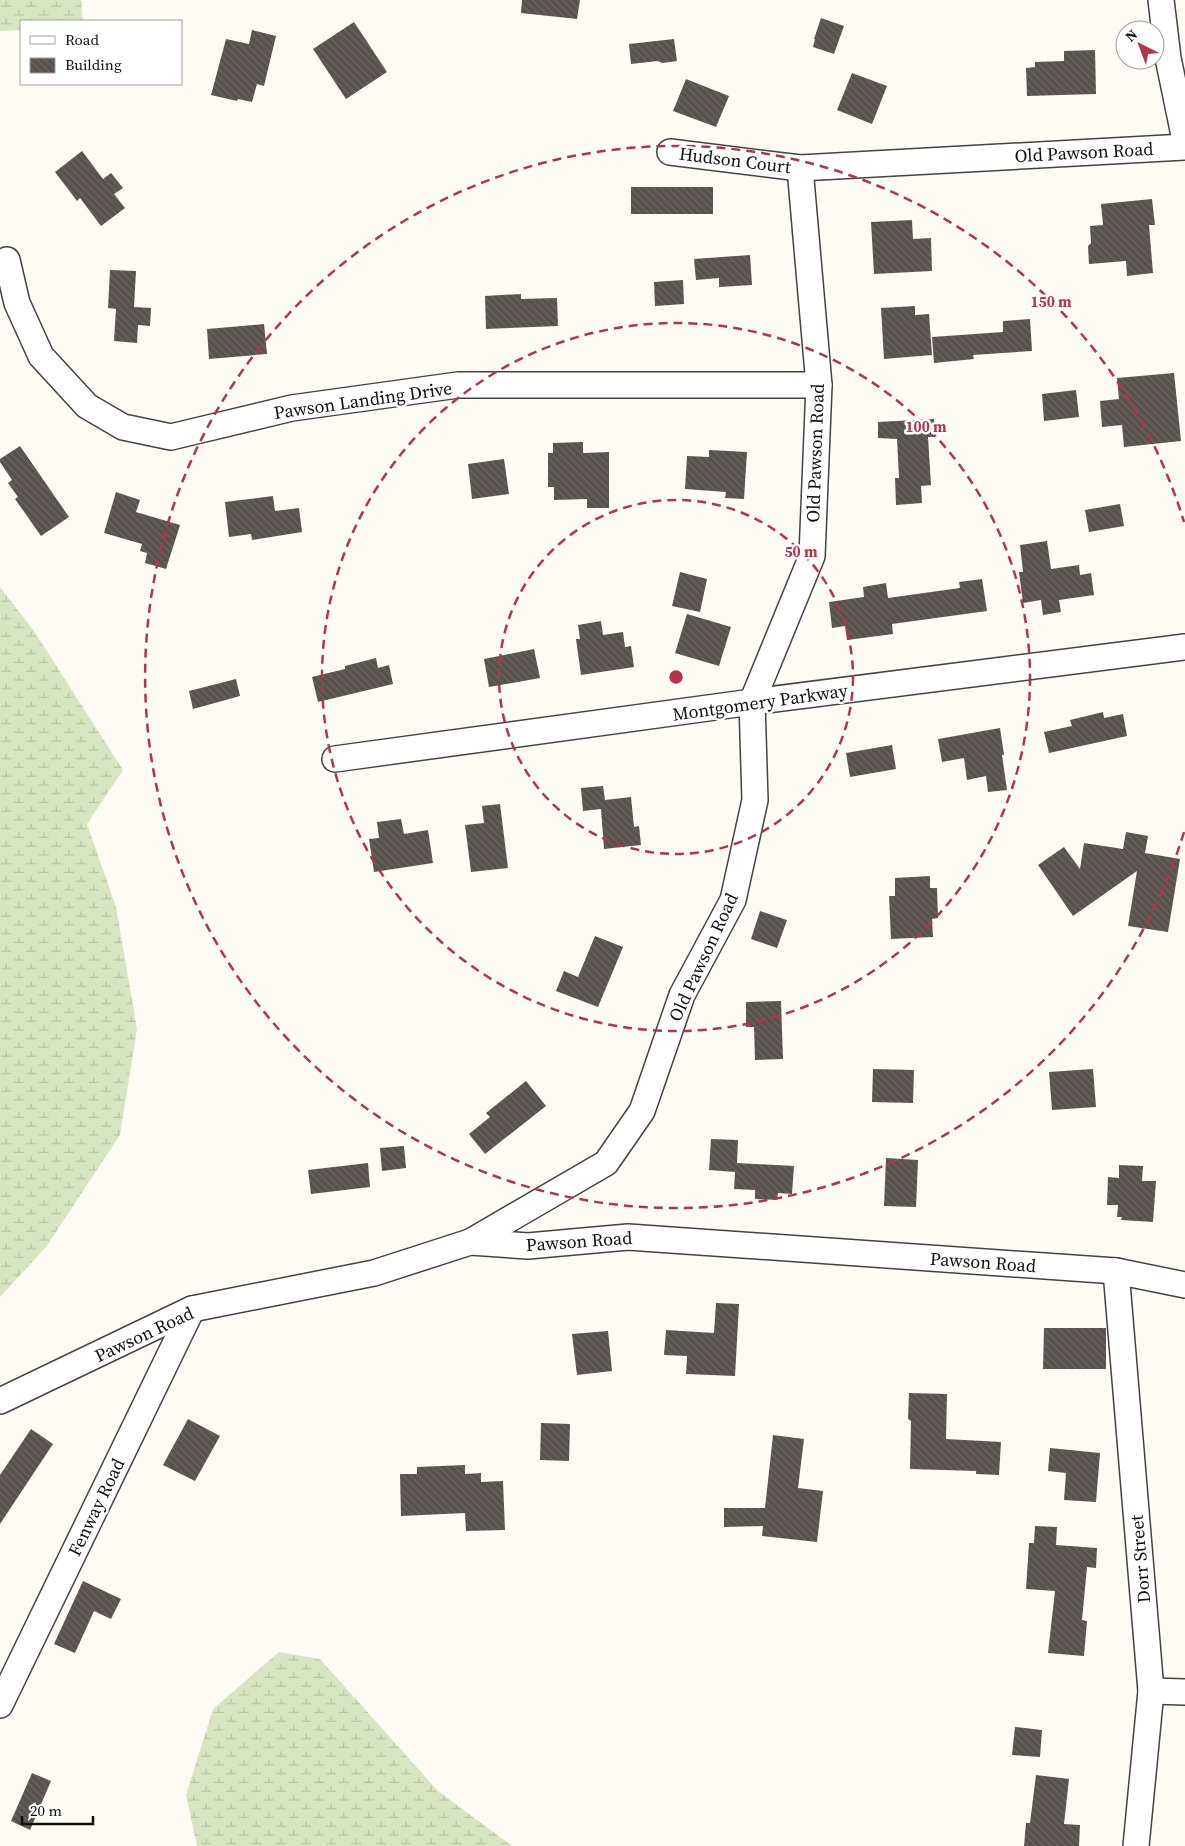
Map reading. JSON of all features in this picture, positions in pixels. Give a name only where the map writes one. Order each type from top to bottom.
[{"type":"street","points":[[1161,0],[1168,58],[1185,140]]},
{"type":"street","name":"Old Pawson Road","points":[[470,1242],[606,1163],[642,1111],[682,995],[733,900],[755,800],[752,702],[812,556],[819,385],[800,168],[1185,147]]},
{"type":"street","name":"Hudson Court","points":[[670,152],[800,168]]},
{"type":"street","name":"Pawson Landing Drive","points":[[7,260],[17,303],[33,339],[41,356],[60,378],[87,406],[124,427],[171,437],[292,408],[458,385],[819,385]]},
{"type":"street","name":"Montgomery Parkway","points":[[335,760],[752,702],[1185,647]]},
{"type":"street","name":"Pawson Road","points":[[0,1402],[192,1309],[374,1273],[470,1242],[528,1246],[628,1236],[1116,1271],[1185,1285]]},
{"type":"street","name":"Dorr Street","points":[[1116,1271],[1151,1691],[1136,1846]]},
{"type":"street","name":"Fenway Road","points":[[0,1705],[192,1309]]},
{"type":"street","points":[[1151,1691],[1185,1692]]},
{"type":"green space","points":[[0,0],[81,0],[83,20],[20,20],[20,30],[0,31]]},
{"type":"green space","points":[[0,587],[34,631],[123,770],[87,824],[116,907],[137,1029],[120,1135],[46,1247],[0,1297]]},
{"type":"green space","points":[[279,1652],[320,1659],[438,1791],[512,1846],[197,1846],[186,1795],[213,1709]]},
{"type":"building","points":[[522,0],[580,0],[577,19],[521,13]]},
{"type":"building","points":[[821,18],[844,26],[834,54],[813,47]]},
{"type":"building","points":[[354,22],[387,72],[346,99],[313,49]]},
{"type":"building","points":[[252,30],[276,36],[264,86],[257,84],[252,102],[238,99],[237,101],[211,95],[226,39],[249,44]]},
{"type":"building","points":[[674,39],[677,61],[631,64],[629,44]]},
{"type":"building","points":[[1095,50],[1096,94],[1027,96],[1026,68],[1035,67],[1035,62],[1064,61],[1064,51]]},
{"type":"building","points":[[852,73],[887,86],[872,124],[837,110]]},
{"type":"building","points":[[686,79],[729,96],[716,127],[673,111]]},
{"type":"building","points":[[82,151],[103,179],[111,173],[123,188],[114,194],[125,208],[101,226],[80,198],[77,201],[55,172]]},
{"type":"building","points":[[631,187],[713,187],[713,214],[631,214]]},
{"type":"building","points":[[1152,199],[1155,225],[1149,225],[1153,273],[1127,276],[1126,261],[1089,264],[1090,226],[1103,225],[1101,204]]},
{"type":"building","points":[[912,220],[913,239],[931,238],[932,271],[874,274],[871,222]]},
{"type":"building","points":[[750,255],[752,285],[719,287],[719,278],[696,280],[694,259]]},
{"type":"building","points":[[110,270],[136,271],[134,307],[151,308],[150,326],[138,325],[137,343],[114,341],[116,309],[108,308]]},
{"type":"building","points":[[683,280],[684,304],[655,306],[654,282]]},
{"type":"building","points":[[521,294],[521,299],[557,298],[558,326],[486,329],[485,296]]},
{"type":"building","points":[[915,306],[915,315],[929,314],[932,355],[884,359],[881,308]]},
{"type":"building","points":[[1030,319],[1032,351],[973,355],[974,359],[934,363],[932,337],[1003,332],[1003,321]]},
{"type":"building","points":[[264,324],[267,354],[209,359],[207,329]]},
{"type":"building","points":[[1174,373],[1181,441],[1124,447],[1122,425],[1102,427],[1100,401],[1119,399],[1117,378]]},
{"type":"building","points":[[1076,390],[1079,417],[1044,421],[1042,394]]},
{"type":"building","points":[[934,419],[935,437],[928,437],[931,485],[921,486],[922,503],[896,505],[895,478],[899,478],[897,439],[878,438],[878,422]]},
{"type":"building","points":[[583,442],[583,453],[609,452],[609,508],[587,508],[587,499],[554,500],[554,487],[548,487],[548,453],[553,453],[553,443]]},
{"type":"building","points":[[20,446],[69,517],[41,536],[15,499],[18,497],[8,483],[12,480],[0,462],[0,459]]},
{"type":"building","points":[[709,450],[747,452],[744,499],[725,498],[726,492],[685,489],[687,456],[709,457]]},
{"type":"building","points":[[504,459],[509,494],[472,499],[468,464]]},
{"type":"building","points":[[116,492],[140,500],[136,512],[180,525],[166,569],[145,563],[147,553],[140,551],[142,544],[104,533]]},
{"type":"building","points":[[273,496],[275,511],[299,508],[302,532],[252,540],[251,534],[229,537],[225,502]]},
{"type":"building","points":[[1120,504],[1124,526],[1089,532],[1085,510]]},
{"type":"building","points":[[1047,541],[1051,569],[1079,565],[1080,575],[1091,573],[1094,595],[1059,600],[1061,612],[1043,615],[1041,600],[1023,603],[1019,572],[1023,572],[1020,545]]},
{"type":"building","points":[[680,572],[707,579],[700,612],[672,606]]},
{"type":"building","points":[[982,579],[987,611],[892,624],[893,634],[847,640],[845,626],[832,628],[829,602],[864,597],[863,587],[886,583],[888,598],[960,588],[959,582]]},
{"type":"building","points":[[687,614],[731,627],[719,666],[675,653]]},
{"type":"building","points":[[601,621],[603,635],[623,632],[625,647],[631,646],[634,667],[581,675],[576,639],[580,639],[578,625]]},
{"type":"building","points":[[534,649],[540,678],[489,687],[484,659]]},
{"type":"building","points":[[376,658],[378,668],[389,665],[393,684],[318,702],[312,677],[345,669],[345,666]]},
{"type":"building","points":[[236,679],[240,696],[193,709],[189,691]]},
{"type":"building","points":[[1103,712],[1104,718],[1123,714],[1127,736],[1049,753],[1044,732],[1072,726],[1070,720]]},
{"type":"building","points":[[1000,728],[1007,790],[988,792],[986,776],[967,780],[964,758],[942,762],[938,739]]},
{"type":"building","points":[[892,745],[896,769],[850,777],[846,753]]},
{"type":"building","points":[[603,786],[605,800],[631,797],[634,827],[639,826],[641,845],[604,849],[601,809],[583,811],[581,788]]},
{"type":"building","points":[[500,804],[508,868],[471,872],[465,825],[484,823],[482,806]]},
{"type":"building","points":[[401,819],[404,834],[428,830],[433,863],[374,872],[369,839],[379,838],[377,822]]},
{"type":"building","points":[[1126,832],[1148,836],[1145,853],[1180,859],[1168,932],[1128,926],[1137,871],[1073,916],[1038,865],[1064,847],[1080,869],[1084,843],[1123,849]]},
{"type":"building","points":[[930,876],[930,888],[937,888],[938,918],[932,919],[933,937],[891,939],[889,896],[895,896],[895,878]]},
{"type":"building","points":[[760,911],[787,920],[777,948],[751,939]]},
{"type":"building","points":[[595,936],[623,947],[598,1007],[556,991],[564,971],[578,977]]},
{"type":"building","points":[[781,1001],[783,1059],[755,1060],[754,1027],[746,1027],[746,1002]]},
{"type":"building","points":[[873,1069],[914,1070],[913,1103],[872,1102]]},
{"type":"building","points":[[1093,1069],[1096,1107],[1052,1110],[1049,1072]]},
{"type":"building","points":[[526,1081],[546,1106],[485,1154],[469,1134],[490,1117],[486,1113]]},
{"type":"building","points":[[711,1139],[738,1140],[737,1163],[794,1166],[792,1194],[778,1193],[777,1200],[755,1199],[755,1190],[734,1189],[735,1172],[709,1170]]},
{"type":"building","points":[[404,1146],[406,1168],[382,1171],[380,1148]]},
{"type":"building","points":[[886,1158],[918,1160],[916,1207],[884,1206]]},
{"type":"building","points":[[368,1163],[370,1187],[311,1194],[308,1170]]},
{"type":"building","points":[[1119,1165],[1143,1166],[1142,1181],[1156,1181],[1153,1222],[1121,1220],[1122,1217],[1117,1217],[1118,1205],[1107,1205],[1108,1177],[1119,1178]]},
{"type":"building","points":[[716,1303],[739,1304],[735,1376],[686,1374],[687,1356],[664,1355],[666,1330],[714,1333]]},
{"type":"building","points":[[1044,1328],[1106,1328],[1106,1369],[1043,1369]]},
{"type":"building","points":[[608,1331],[612,1371],[577,1375],[572,1334]]},
{"type":"building","points":[[909,1393],[947,1394],[946,1439],[1001,1442],[999,1475],[976,1474],[976,1471],[910,1469],[911,1421],[908,1419]]},
{"type":"building","points":[[188,1419],[220,1436],[195,1481],[163,1465]]},
{"type":"building","points":[[541,1423],[570,1424],[569,1461],[540,1460]]},
{"type":"building","points":[[31,1429],[53,1444],[0,1524],[0,1475]]},
{"type":"building","points":[[773,1435],[804,1439],[798,1488],[823,1491],[817,1542],[762,1536],[763,1526],[724,1527],[724,1508],[765,1508]]},
{"type":"building","points":[[1050,1448],[1100,1453],[1096,1502],[1064,1500],[1066,1473],[1048,1471]]},
{"type":"building","points":[[465,1465],[465,1474],[481,1473],[481,1482],[503,1481],[505,1530],[466,1531],[465,1513],[401,1516],[400,1474],[417,1474],[417,1467]]},
{"type":"building","points":[[1035,1526],[1057,1527],[1056,1545],[1097,1548],[1096,1568],[1087,1567],[1082,1620],[1087,1621],[1084,1656],[1048,1653],[1055,1591],[1026,1589],[1029,1543],[1034,1543]]},
{"type":"building","points":[[83,1581],[121,1599],[111,1619],[94,1611],[75,1653],[54,1644]]},
{"type":"building","points":[[1015,1727],[1042,1730],[1040,1757],[1012,1755]]},
{"type":"building","points":[[32,1773],[51,1781],[30,1830],[11,1821]]},
{"type":"building","points":[[1036,1775],[1069,1779],[1064,1824],[1080,1825],[1079,1846],[1024,1846],[1026,1823],[1030,1823]]}]
